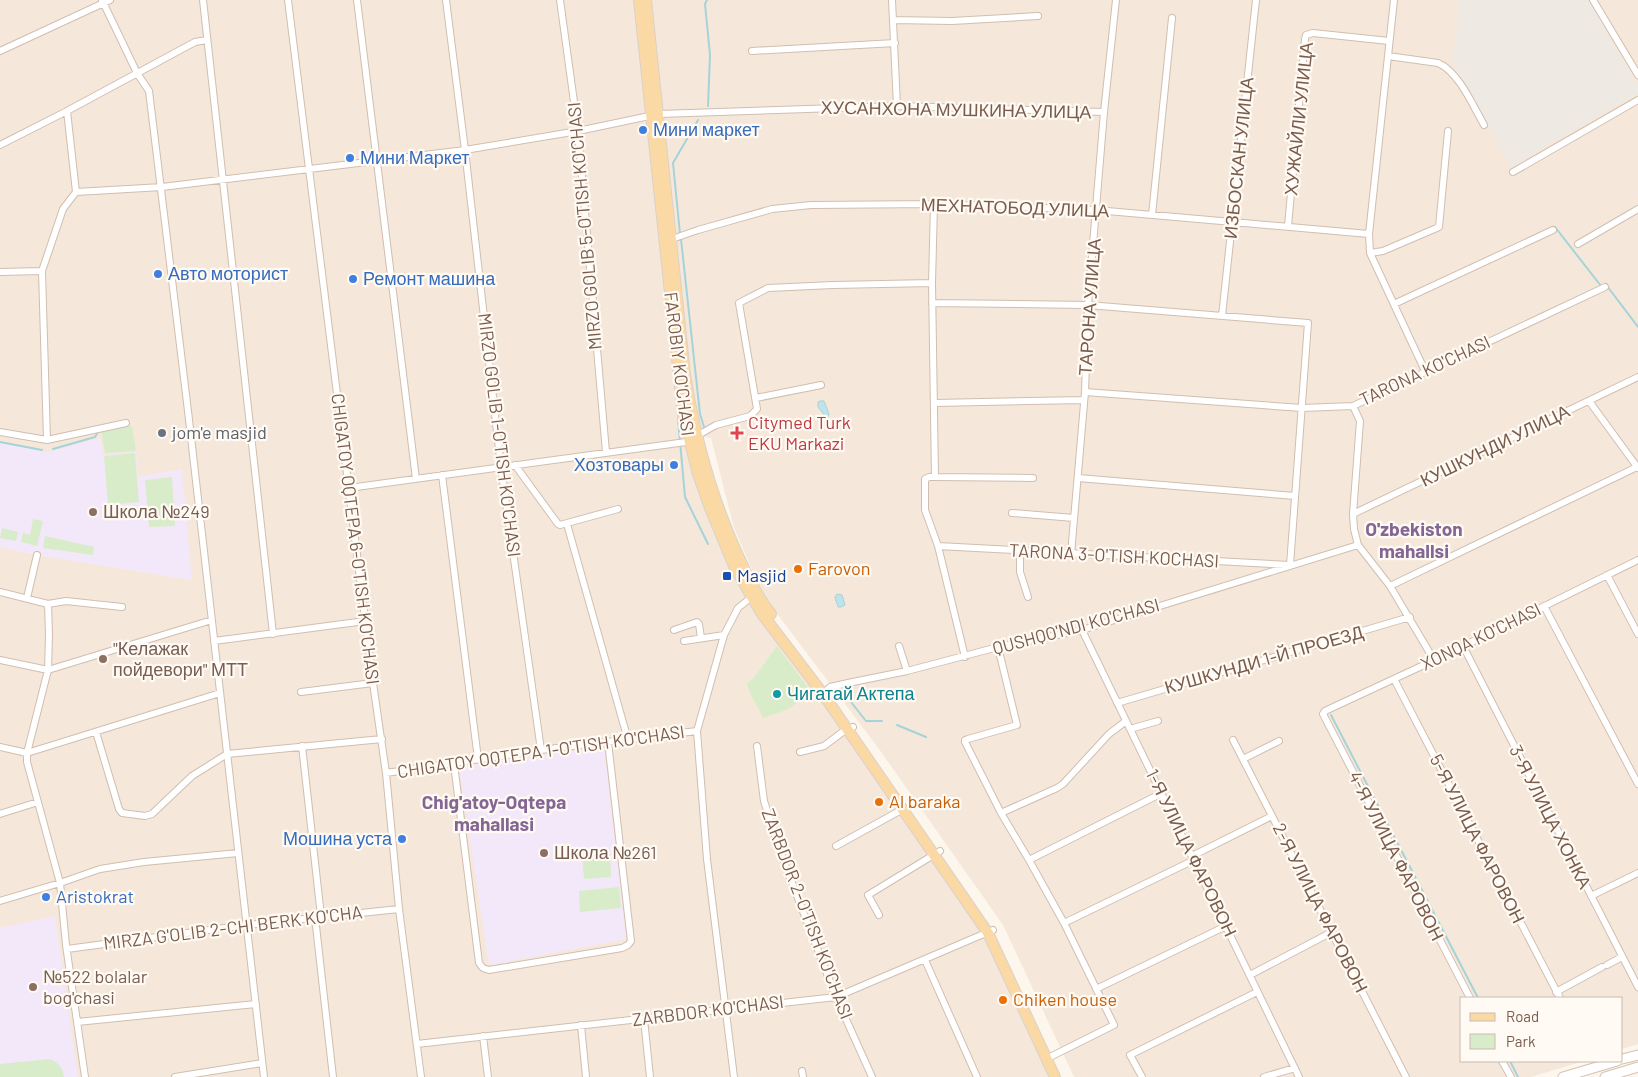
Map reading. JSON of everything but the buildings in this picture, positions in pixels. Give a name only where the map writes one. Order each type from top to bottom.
[{"type":"main road","name":"FAROBIY KO'CHASI","points":[[639,0],[655,114]]},
{"type":"main road","name":"FAROBIY KO'CHASI","points":[[646,0],[668,240],[677,372],[683,415],[696,437],[698,474],[710,508],[734,566],[754,594],[762,614],[825,692],[990,932],[1062,1077]]},
{"type":"main road","name":"FAROBIY KO'CHASI","points":[[850,728],[902,809],[937,853]]},
{"type":"main road","name":"FAROBIY KO'CHASI","points":[[990,932],[1055,1077]]},
{"type":"main road","points":[[1623,1059],[1638,1055]]},
{"type":"main road","points":[[1563,1077],[1592,1064],[1609,1062]]},
{"type":"main road","points":[[1605,1077],[1638,1067]]},
{"type":"street","points":[[202,0],[273,634]]},
{"type":"street","name":"CHIGATOY OQTEPA 6-O'TISH KO'CHASI","points":[[288,0],[372,683],[382,739],[400,909],[421,1077]]},
{"type":"street","points":[[358,0],[416,479]]},
{"type":"street","name":"MIRZO GOLIB 1-O'TISH KO'CHASI","points":[[446,0],[501,467],[542,750]]},
{"type":"street","name":"MIRZO GOLIB 5-O'TISH KO'CHASI","points":[[560,0],[578,131],[606,452]]},
{"type":"street","points":[[892,0],[897,106]]},
{"type":"street","name":"ТАРОНА УЛИЦА","points":[[1071,554],[1084,400],[1088,305],[1104,112],[1116,0]]},
{"type":"street","name":"ИЗБОСКАН УЛИЦА","points":[[1222,316],[1256,0]]},
{"type":"street","points":[[1394,0],[1369,234],[1370,252],[1425,371]]},
{"type":"street","points":[[1593,0],[1638,74]]},
{"type":"street","points":[[0,50],[105,1],[137,73],[149,91],[162,187],[264,1077]]},
{"type":"street","points":[[893,20],[952,21],[1038,16]]},
{"type":"street","points":[[1152,214],[1172,18]]},
{"type":"street","name":"ХУЖАЙЛИ УЛИЦА","points":[[1288,226],[1306,35],[1313,33],[1390,41]]},
{"type":"street","points":[[0,145],[195,42],[207,40]]},
{"type":"street","points":[[752,51],[895,43]]},
{"type":"street","points":[[1388,56],[1438,63],[1445,66],[1456,77],[1484,125]]},
{"type":"street","points":[[1513,172],[1638,100]]},
{"type":"street","name":"ХУСАНХОНА МУШКИНА УЛИЦА","points":[[76,192],[162,187],[465,150],[578,131],[655,114],[897,106],[1104,112]]},
{"type":"street","points":[[47,440],[42,271],[63,209],[76,192],[67,111]]},
{"type":"street","points":[[1370,252],[1383,251],[1438,227],[1448,131]]},
{"type":"street","points":[[934,204],[932,303],[935,477]]},
{"type":"street","name":"МЕХНАТОБОД УЛИЦА","points":[[668,240],[772,209],[810,205],[934,204],[1096,210],[1369,234]]},
{"type":"street","points":[[1578,244],[1638,209]]},
{"type":"street","points":[[1394,304],[1553,230]]},
{"type":"street","points":[[0,272],[42,271]]},
{"type":"street","points":[[348,488],[680,443],[696,437],[716,425],[750,416],[757,409],[739,303],[768,288],[932,283]]},
{"type":"street","name":"TARONA KO'CHASI","points":[[1084,392],[1302,408],[1352,406],[1605,287]]},
{"type":"street","points":[[932,303],[1088,305],[1308,323],[1290,565]]},
{"type":"street","name":"КУШКУНДИ УЛИЦА","points":[[1353,514],[1638,378]]},
{"type":"street","points":[[756,398],[822,385]]},
{"type":"street","points":[[934,404],[1084,400]]},
{"type":"street","points":[[1390,586],[1638,467],[1589,401]]},
{"type":"street","points":[[1352,406],[1360,421],[1353,514],[1358,546],[1390,586],[1434,660]]},
{"type":"street","points":[[0,432],[47,440],[126,423]]},
{"type":"street","points":[[515,465],[560,525],[618,509]]},
{"type":"street","points":[[442,475],[478,759]]},
{"type":"street","points":[[965,657],[938,546],[925,510],[925,479],[929,477],[1033,478]]},
{"type":"street","points":[[1078,478],[1295,496]]},
{"type":"street","points":[[1012,513],[1074,518]]},
{"type":"street","points":[[567,524],[628,740]]},
{"type":"street","name":"TARONA 3-O'TISH KOCHASI","points":[[938,546],[1290,565]]},
{"type":"street","name":"QUSHQO'NDI KO'CHASI","points":[[825,692],[830,687],[907,672],[998,648],[1082,630],[1290,565],[1358,546]]},
{"type":"street","points":[[1020,551],[1020,572],[1028,597]]},
{"type":"street","points":[[27,598],[37,556]]},
{"type":"street","name":"XONQA KO'CHASI","points":[[1323,714],[1325,711],[1638,560]]},
{"type":"street","points":[[1607,575],[1638,634]]},
{"type":"street","points":[[0,592],[48,604],[66,601],[122,607]]},
{"type":"street","points":[[734,1077],[707,859],[697,731],[724,635],[738,608],[754,594]]},
{"type":"street","points":[[48,604],[48,670],[27,753],[27,762],[60,883],[66,949],[85,1077]]},
{"type":"street","points":[[1544,606],[1638,784]]},
{"type":"street","name":"КУШКУНДИ 1-Й ПРОЕЗД","points":[[1118,703],[1410,617]]},
{"type":"street","points":[[0,660],[48,670],[212,620]]},
{"type":"street","points":[[214,641],[365,621]]},
{"type":"street","points":[[674,630],[697,622],[702,638]]},
{"type":"street","name":"1-Я УЛИЦА ФАРОВОН","points":[[1082,630],[1299,1077]]},
{"type":"street","points":[[684,641],[724,635]]},
{"type":"street","points":[[899,646],[907,672]]},
{"type":"street","name":"3-Я УЛИЦА ХОНКА","points":[[1463,646],[1638,987]]},
{"type":"street","points":[[998,648],[1017,725],[965,740],[1001,813],[1064,923],[1114,1024],[1052,1056]]},
{"type":"street","name":"5-Я УЛИЦА ФАРОВОН","points":[[1394,679],[1558,995]]},
{"type":"street","points":[[301,692],[372,683]]},
{"type":"street","points":[[0,747],[27,753],[220,693]]},
{"type":"street","name":"4-Я УЛИЦА ФАРОВОН","points":[[1323,714],[1469,997]]},
{"type":"street","points":[[1001,813],[1063,784],[1112,731],[1126,721]]},
{"type":"street","points":[[1130,728],[1158,721]]},
{"type":"street","points":[[800,752],[824,746],[850,728]]},
{"type":"street","name":"CHIGATOY OQTEPA 1-O'TISH KO'CHASI","points":[[386,773],[542,750],[697,731]]},
{"type":"street","points":[[96,732],[119,809],[122,813],[150,816],[192,776],[227,754],[382,739]]},
{"type":"street","name":"2-Я УЛИЦА ФАРОВОН","points":[[1233,740],[1406,1077]]},
{"type":"street","points":[[454,764],[479,963],[483,968],[490,970],[622,948],[631,941],[608,742]]},
{"type":"street","points":[[1243,759],[1279,742]]},
{"type":"street","points":[[302,746],[333,1077]]},
{"type":"street","name":"ZARBDOR 2-O'TISH KO'CHASI","points":[[757,746],[766,811],[836,997],[872,1077]]},
{"type":"street","points":[[1029,860],[1162,793]]},
{"type":"street","points":[[0,814],[38,802]]},
{"type":"street","points":[[836,846],[902,809]]},
{"type":"street","points":[[1064,923],[1272,816]]},
{"type":"street","points":[[0,901],[100,869],[144,862],[238,853]]},
{"type":"street","points":[[879,915],[868,895],[937,853]]},
{"type":"street","points":[[1591,896],[1638,873]]},
{"type":"street","name":"MIRZA G'OLIB 2-CHI BERK KO'CHA","points":[[66,949],[318,916],[400,909]]},
{"type":"street","points":[[1096,989],[1226,926]]},
{"type":"street","name":"ZARBDOR KO'CHASI","points":[[417,1044],[836,997],[990,932]]},
{"type":"street","points":[[1250,975],[1332,932]]},
{"type":"street","points":[[1558,995],[1622,957]]},
{"type":"street","points":[[925,960],[977,1077]]},
{"type":"street","points":[[1142,1077],[1130,1055],[1257,992]]},
{"type":"street","points":[[77,1022],[256,1004]]},
{"type":"street","points":[[644,1019],[650,1077]]},
{"type":"street","points":[[581,1025],[586,1077]]},
{"type":"street","points":[[483,1036],[488,1077]]},
{"type":"street","points":[[1503,1062],[1511,1077]]},
{"type":"street","points":[[175,1077],[262,1063]]},
{"type":"street","points":[[1264,1077],[1295,1068]]},
{"type":"shaded area","name":"Chig'atoy-Oqtepa mahallasi","points":[[0,0],[637,0],[649,113],[584,130],[649,121],[680,392],[734,566],[819,694],[901,810],[982,934],[1051,1077],[0,1077]]},
{"type":"shaded area","points":[[651,0],[1638,0],[1638,1044],[1623,1049],[1623,997],[1460,997],[1460,1062],[1581,1062],[1531,1077],[1074,1077],[1003,925],[879,749],[763,595],[734,528],[711,438],[700,436],[690,381]]},
{"type":"shaded area","points":[[1459,0],[1588,0],[1638,86],[1638,93],[1534,153],[1512,168],[1453,63]]},
{"type":"shaded area","name":"Школа №249","points":[[100,438],[104,455],[136,452],[138,477],[182,469],[192,580],[41,556],[0,547],[0,443],[48,452]]},
{"type":"shaded area","name":"Школа №261","points":[[604,747],[626,939],[489,965],[459,767]]},
{"type":"shaded area","name":"№522 bolalar bog'chasi","points":[[55,916],[78,1077],[0,1077],[0,928]]},
{"type":"green space","points":[[132,426],[136,451],[105,453],[101,430]]},
{"type":"green space","points":[[135,453],[139,502],[108,505],[104,456]]},
{"type":"green space","points":[[172,477],[175,526],[149,527],[145,480]]},
{"type":"green space","points":[[33,519],[43,521],[37,546],[21,542],[23,533],[30,535]]},
{"type":"green space","points":[[2,528],[18,532],[16,541],[0,538]]},
{"type":"green space","points":[[45,536],[94,547],[93,555],[43,548]]},
{"type":"green space","points":[[777,646],[812,693],[786,710],[763,718],[747,683],[753,679]]},
{"type":"green space","points":[[610,854],[611,877],[584,879],[582,856]]},
{"type":"green space","points":[[619,887],[621,908],[580,912],[579,891]]},
{"type":"green space","points":[[50,1059],[60,1066],[64,1077],[0,1077],[0,1064]]},
{"type":"water","points":[[824,401],[829,414],[828,417],[818,407],[818,402]]},
{"type":"water","points":[[837,594],[842,595],[845,605],[841,607],[838,607],[835,599]]},
{"type":"waterway","points":[[707,0],[705,4],[710,55],[708,106]]},
{"type":"waterway","points":[[680,234],[673,163],[698,120]]},
{"type":"waterway","points":[[1555,227],[1601,286]]},
{"type":"waterway","points":[[681,239],[700,414],[704,427]]},
{"type":"waterway","points":[[1607,286],[1638,327]]},
{"type":"waterway","points":[[678,419],[685,497],[708,544]]},
{"type":"waterway","points":[[53,449],[95,437],[98,432]]},
{"type":"waterway","points":[[0,442],[42,450]]},
{"type":"waterway","points":[[847,697],[866,721],[882,721]]},
{"type":"waterway","points":[[1331,715],[1477,997]]},
{"type":"waterway","points":[[897,725],[926,737]]},
{"type":"waterway","points":[[1510,1062],[1518,1077]]},
{"type":"place","name":"Мини маркет","points":[[643,130]]},
{"type":"place","name":"Мини Маркет","points":[[350,158]]},
{"type":"place","name":"Авто моторист","points":[[158,274]]},
{"type":"place","name":"Ремонт машина","points":[[353,279]]},
{"type":"place","name":"jom'e masjid","points":[[162,433]]},
{"type":"place","name":"Citymed Turk EKU Markazi","points":[[737,433]]},
{"type":"place","name":"Хозтовары","points":[[674,465]]},
{"type":"place","name":"Школа №249","points":[[93,512]]},
{"type":"place","name":"Farovon","points":[[798,569]]},
{"type":"place","name":"Masjid","points":[[727,576]]},
{"type":"place","name":"\"Келажак пойдевори\" МТТ","points":[[103,659]]},
{"type":"place","name":"Чигатай Актепа","points":[[777,694]]},
{"type":"place","name":"Al baraka","points":[[879,802]]},
{"type":"place","name":"Мошина уста","points":[[402,839]]},
{"type":"place","name":"Школа №261","points":[[544,853]]},
{"type":"place","name":"Aristokrat","points":[[46,897]]},
{"type":"place","name":"№522 bolalar bog'chasi","points":[[33,987]]},
{"type":"place","name":"Chiken house","points":[[1003,1000]]},
{"type":"district","name":"O'zbekiston mahallsi","points":[[1414,540]]},
{"type":"district","name":"Chig'atoy-Oqtepa mahallasi","points":[[494,813]]}]
